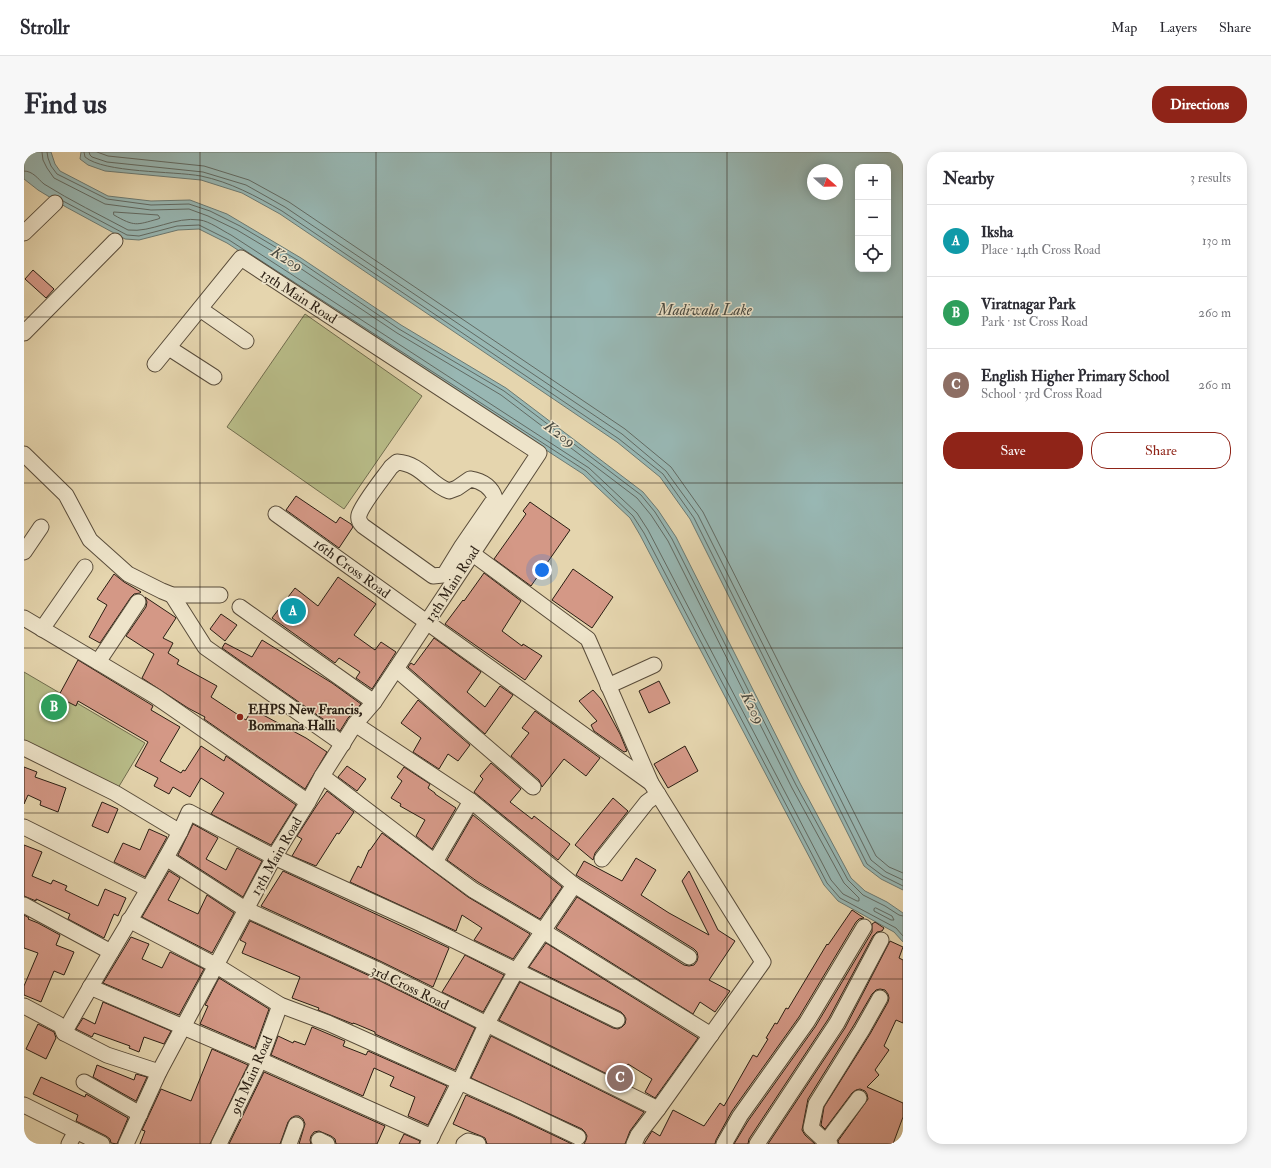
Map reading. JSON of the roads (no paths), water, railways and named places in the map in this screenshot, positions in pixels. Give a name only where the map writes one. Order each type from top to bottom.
[{"type":"street","points":[[24,233],[54,203]]},
{"type":"street","points":[[24,333],[114,241]]},
{"type":"street","name":"13th Main Road","points":[[126,1144],[159,1072],[217,966],[245,909],[322,776],[355,724],[374,702],[427,622],[468,549],[539,453],[241,258],[155,364]]},
{"type":"street","points":[[200,309],[246,341]]},
{"type":"street","points":[[168,348],[214,377]]},
{"type":"street","points":[[24,454],[66,495],[90,540],[128,574],[172,595],[220,595]]},
{"type":"street","points":[[397,462],[408,464],[423,472],[449,491],[457,488],[470,479],[479,480],[492,491],[495,498],[468,549],[443,575],[433,576],[363,526],[360,522],[359,515],[362,508],[391,467],[397,462]]},
{"type":"street","name":"16th Cross Road","points":[[276,514],[654,788]]},
{"type":"street","points":[[24,552],[41,527]]},
{"type":"street","points":[[468,549],[588,639],[654,788],[763,962],[638,1135],[634,1144]]},
{"type":"street","points":[[42,629],[85,567]]},
{"type":"street","points":[[172,595],[205,647],[343,744]]},
{"type":"street","points":[[98,662],[138,602]]},
{"type":"street","points":[[240,607],[374,702]]},
{"type":"street","points":[[25,620],[155,696],[308,802]]},
{"type":"street","points":[[608,686],[654,664]]},
{"type":"street","points":[[396,669],[533,787]]},
{"type":"street","points":[[355,724],[471,800],[574,885],[689,957]]},
{"type":"street","points":[[26,752],[115,793],[180,832]]},
{"type":"street","points":[[322,776],[474,890],[711,1035]]},
{"type":"street","points":[[602,858],[647,802],[654,788]]},
{"type":"street","points":[[435,862],[471,800]]},
{"type":"street","points":[[64,1033],[166,858],[189,812],[274,857],[421,924],[617,1020]]},
{"type":"street","points":[[24,827],[148,889]]},
{"type":"street","name":"3rd Cross Road","points":[[166,858],[245,909],[376,969],[486,1025],[658,1109]]},
{"type":"street","points":[[90,987],[260,1060],[430,1140],[486,1025],[516,971],[574,885]]},
{"type":"street","points":[[24,905],[112,952]]},
{"type":"street","points":[[129,920],[217,966],[280,1005],[328,1022],[578,1137]]},
{"type":"street","points":[[724,1144],[740,1116],[807,1022],[864,927]]},
{"type":"street","points":[[757,1144],[837,1023],[881,940]]},
{"type":"street","points":[[859,1098],[829,1143],[811,1128],[816,1104],[880,998]]},
{"type":"street","name":"9th Main Road","points":[[219,1144],[260,1060],[280,1005]]},
{"type":"street","points":[[24,1006],[61,1026],[64,1033],[107,1055],[159,1072]]},
{"type":"street","points":[[84,1082],[140,1114]]},
{"type":"street","points":[[24,1105],[102,1144]]},
{"type":"street","points":[[289,1144],[296,1124]]},
{"type":"street","points":[[69,1144],[76,1131]]},
{"type":"street","points":[[464,1144],[468,1141],[478,1144]]},
{"type":"water","name":"K209","points":[[24,152],[51,152],[55,164],[60,171],[108,196],[151,201],[190,200],[227,214],[301,258],[401,325],[506,388],[643,492],[658,510],[676,537],[800,783],[851,878],[865,891],[887,902],[903,913],[903,942],[894,932],[838,901],[824,885],[640,535],[630,518],[583,474],[227,243],[199,229],[178,230],[139,240],[125,239],[66,207],[38,190],[24,179]]},
{"type":"water","name":"Madiwala Lake","points":[[81,152],[903,152],[903,890],[881,879],[864,866],[690,519],[660,477],[617,442],[280,214],[242,193],[201,180],[105,171],[88,165],[80,159]]},
{"type":"place","name":"Iksha","points":[[293,611]]},
{"type":"place","name":"Viratnagar Park","points":[[54,707]]},
{"type":"place","name":"EHPS New Francis, Bommana Halli","points":[[240,717]]},
{"type":"place","name":"English Higher Primary School","points":[[620,1078]]}]
